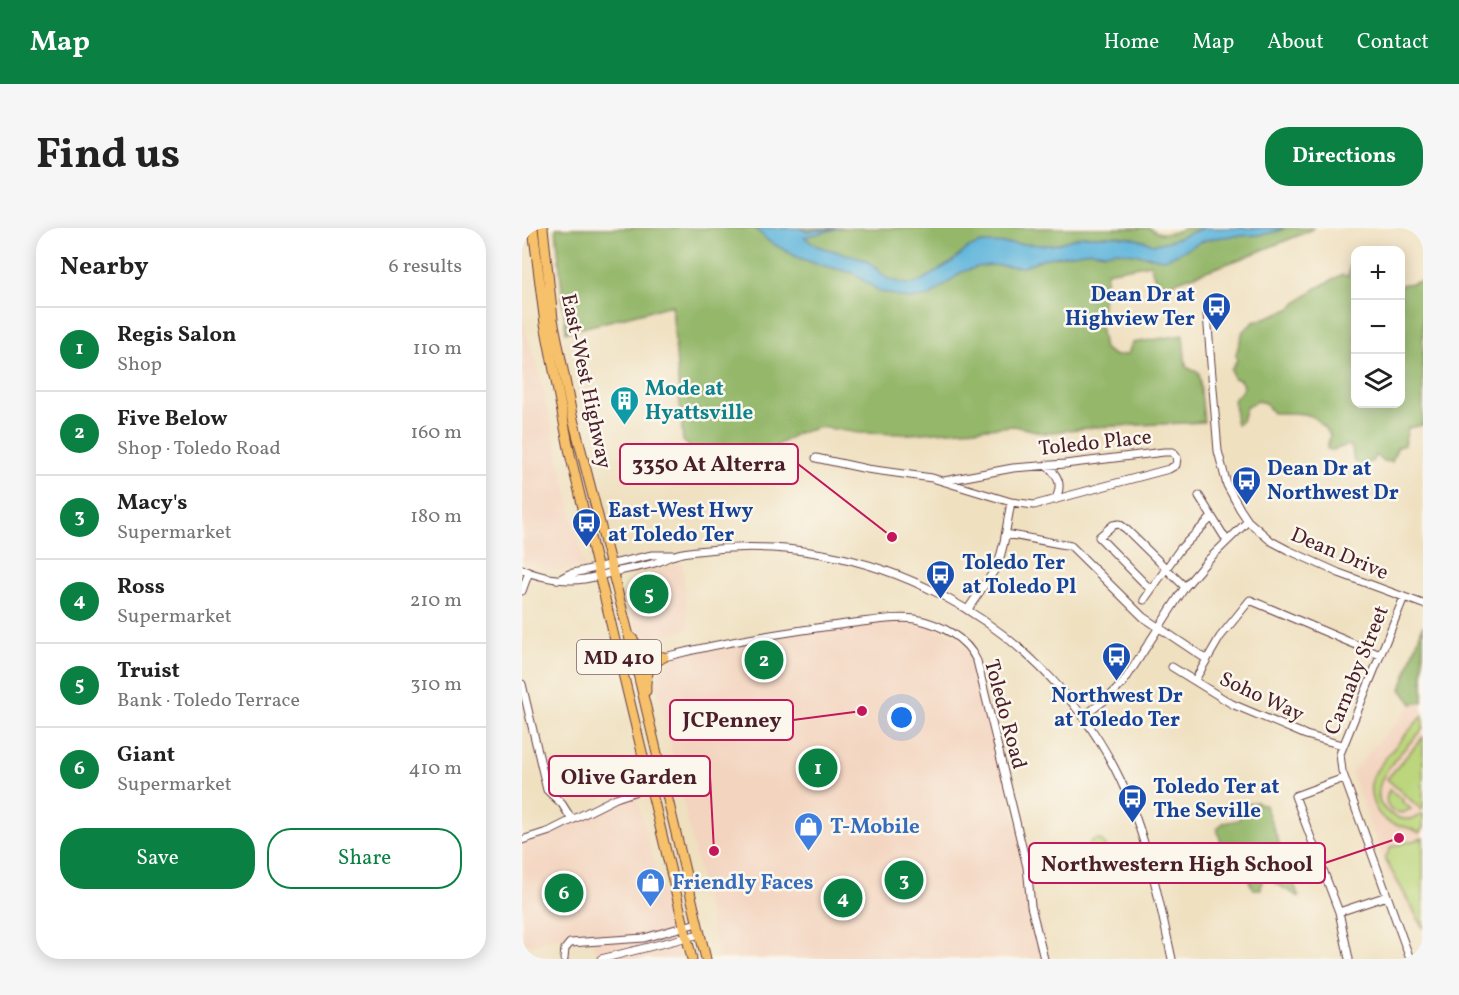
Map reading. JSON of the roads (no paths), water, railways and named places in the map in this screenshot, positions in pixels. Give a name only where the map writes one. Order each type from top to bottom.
[{"type":"main road","name":"East-West Highway","points":[[533,228],[545,324],[556,387],[598,572],[692,959]]},
{"type":"main road","name":"East-West Highway","points":[[543,228],[554,319],[572,415],[628,632],[706,959]]},
{"type":"main road","points":[[628,632],[640,650],[649,655],[664,657]]},
{"type":"main road","points":[[649,720],[646,678],[652,664],[664,657]]},
{"type":"street","name":"Dean Drive","points":[[1207,315],[1218,451],[1230,491],[1248,521],[1271,541],[1288,550],[1423,604]]},
{"type":"street","name":"Toledo Place","points":[[816,458],[867,469],[944,481],[1011,502],[1034,505],[1169,470],[1176,465],[1177,458],[1173,452],[1164,452],[1012,468],[944,481]]},
{"type":"street","points":[[1047,465],[1057,475],[1060,482],[1055,500]]},
{"type":"street","points":[[1200,496],[1211,518],[1227,541]]},
{"type":"street","points":[[968,609],[996,570],[1001,557],[1011,502]]},
{"type":"street","points":[[1143,600],[1180,549],[1211,518]]},
{"type":"street","points":[[1083,717],[1123,683],[1185,587],[1248,521]]},
{"type":"street","points":[[1150,589],[1099,537],[1113,525],[1119,524],[1185,587]]},
{"type":"street","points":[[1006,534],[1071,546],[1143,617],[1206,659]]},
{"type":"street","points":[[522,591],[525,571],[569,580],[652,555],[749,547],[816,552],[849,559],[890,571],[968,609],[1003,633],[1055,682],[1102,745],[1135,816],[1172,959]]},
{"type":"street","name":"Carnaby Street","points":[[1404,597],[1342,745],[1340,764],[1410,959]]},
{"type":"street","points":[[1195,681],[1220,637],[1250,600],[1380,655]]},
{"type":"street","name":"Toledo Road","points":[[664,657],[774,633],[894,619],[925,621],[954,634],[969,648],[977,661],[1027,867],[1031,906],[1044,959]]},
{"type":"street","name":"Soho Way","points":[[1172,667],[1232,704],[1305,735],[1342,745]]},
{"type":"street","points":[[522,684],[547,790],[562,804],[572,820]]},
{"type":"street","points":[[522,726],[531,724]]},
{"type":"street","points":[[1344,778],[1295,796],[1339,912],[1349,959]]},
{"type":"street","points":[[522,840],[550,831],[603,804],[664,782]]},
{"type":"street","points":[[1339,912],[1387,896]]},
{"type":"street","points":[[564,959],[567,945],[572,943],[644,938],[697,922]]},
{"type":"street","points":[[601,959],[700,934]]},
{"type":"water","points":[[755,228],[798,228],[807,231],[840,228],[804,237],[817,246],[866,260],[888,279],[914,284],[952,262],[968,248],[982,243],[1053,245],[1083,236],[1116,236],[1154,244],[1170,241],[1203,228],[1285,228],[1266,234],[1226,236],[1207,240],[1164,259],[1116,251],[1105,253],[1091,251],[1042,259],[1023,267],[990,265],[977,267],[962,272],[930,296],[909,299],[879,291],[853,273],[797,257],[768,241]]},
{"type":"place","name":"Dean Dr at Highview Ter","points":[[1216,332]]},
{"type":"place","name":"Mode at Hyattsville","points":[[624,426]]},
{"type":"place","name":"Dean Dr at Northwest Dr","points":[[1246,506]]},
{"type":"place","name":"3350 At Alterra","points":[[892,537]]},
{"type":"place","name":"East-West Hwy at Toledo Ter","points":[[587,548]]},
{"type":"place","name":"Truist","points":[[649,594]]},
{"type":"place","name":"Toledo Ter at Toledo Pl","points":[[941,600]]},
{"type":"place","name":"Five Below","points":[[764,660]]},
{"type":"place","name":"Northwest Dr at Toledo Ter","points":[[1117,682]]},
{"type":"place","name":"JCPenney","points":[[862,711]]},
{"type":"place","name":"Regis Salon","points":[[818,768]]},
{"type":"place","name":"Toledo Ter at The Seville","points":[[1132,824]]},
{"type":"place","name":"Northwestern High School","points":[[1399,838]]},
{"type":"place","name":"Olive Garden","points":[[714,851]]},
{"type":"place","name":"T-Mobile","points":[[809,852]]},
{"type":"place","name":"Macy's","points":[[904,880]]},
{"type":"place","name":"Giant","points":[[564,893]]},
{"type":"place","name":"Ross","points":[[843,898]]},
{"type":"place","name":"Friendly Faces","points":[[651,908]]}]
